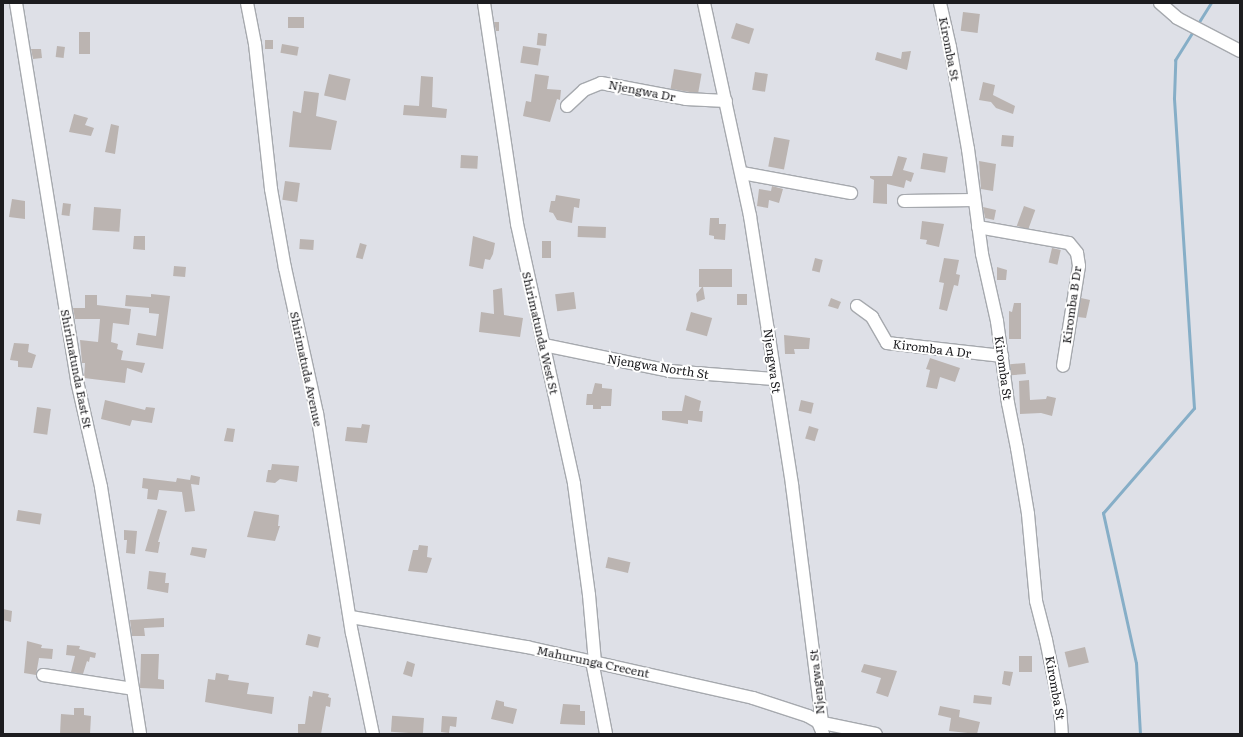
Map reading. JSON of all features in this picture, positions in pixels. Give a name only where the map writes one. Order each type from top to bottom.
[{"type":"street","name":"Shirimatunda East St","points":[[16,3],[77,382],[101,487],[140,734]]},
{"type":"street","name":"Shirimatuda Avenue","points":[[247,3],[255,44],[279,236],[317,413],[351,617],[373,734]]},
{"type":"street","name":"Shirimatunda West St","points":[[484,3],[517,224],[574,484],[589,595],[594,662],[606,734]]},
{"type":"street","name":"Njengwa St","points":[[704,3],[742,173],[792,485],[821,726]]},
{"type":"street","name":"Kiromba St","points":[[940,3],[950,47],[978,227],[1002,356],[1028,514],[1036,601],[1060,708],[1062,734]]},
{"type":"street","points":[[1161,3],[1177,18],[1240,51]]},
{"type":"street","name":"Njengwa Dr","points":[[567,106],[584,90],[601,83],[686,99],[726,101]]},
{"type":"street","points":[[742,173],[851,193]]},
{"type":"street","points":[[904,201],[974,200]]},
{"type":"street","name":"Kiromba B Dr","points":[[978,227],[1069,243],[1077,253],[1079,266],[1063,366]]},
{"type":"street","name":"Kiromba A Dr","points":[[857,306],[872,317],[887,343],[1002,356]]},
{"type":"street","name":"Njengwa North St","points":[[544,346],[669,371],[774,379]]},
{"type":"street","name":"Mahurunga Crecent","points":[[351,617],[462,635],[594,662],[753,698],[791,709],[821,726],[876,734]]},
{"type":"street","points":[[43,675],[133,689]]},
{"type":"building","points":[[963,12],[980,14],[978,33],[961,31]]},
{"type":"building","points":[[288,17],[304,17],[304,28],[288,28]]},
{"type":"building","points":[[494,22],[499,22],[499,31],[496,31]]},
{"type":"building","points":[[736,23],[754,29],[749,44],[731,38]]},
{"type":"building","points":[[79,32],[90,32],[90,54],[79,54]]},
{"type":"building","points":[[538,33],[547,34],[546,46],[537,45]]},
{"type":"building","points":[[265,40],[273,40],[273,49],[265,49]]},
{"type":"building","points":[[282,44],[299,47],[297,56],[280,53]]},
{"type":"building","points":[[57,46],[65,47],[64,58],[56,57]]},
{"type":"building","points":[[523,46],[541,49],[538,66],[520,63]]},
{"type":"building","points":[[31,49],[41,49],[42,58],[33,59]]},
{"type":"building","points":[[911,51],[907,70],[875,60],[877,52],[901,59],[902,52]]},
{"type":"building","points":[[674,69],[702,74],[698,94],[671,89]]},
{"type":"building","points":[[755,72],[768,74],[765,92],[752,90]]},
{"type":"building","points":[[329,74],[350,79],[345,100],[324,95]]},
{"type":"building","points":[[535,74],[549,76],[547,89],[561,90],[560,100],[557,99],[550,122],[523,116],[526,101],[531,102]]},
{"type":"building","points":[[421,76],[433,77],[432,107],[447,109],[446,118],[403,115],[404,105],[419,106]]},
{"type":"building","points":[[983,82],[995,85],[993,95],[1015,106],[1013,114],[996,108],[991,102],[979,100]]},
{"type":"building","points":[[304,91],[319,93],[316,116],[337,121],[331,150],[289,147],[293,111],[301,113]]},
{"type":"building","points":[[74,114],[88,118],[85,125],[94,128],[91,136],[69,132]]},
{"type":"building","points":[[111,124],[119,126],[115,154],[105,152]]},
{"type":"building","points":[[1002,135],[1014,136],[1013,147],[1001,146]]},
{"type":"building","points":[[774,137],[790,140],[784,170],[768,166]]},
{"type":"building","points":[[923,153],[948,157],[945,173],[920,169]]},
{"type":"building","points":[[461,155],[478,156],[477,169],[460,168]]},
{"type":"building","points":[[898,156],[907,158],[903,170],[914,173],[911,182],[906,180],[904,188],[887,184],[887,204],[873,203],[874,180],[870,178],[870,176],[892,176]]},
{"type":"building","points":[[979,161],[996,164],[993,191],[981,189]]},
{"type":"building","points":[[285,181],[300,183],[297,202],[282,200]]},
{"type":"building","points":[[772,186],[783,189],[779,203],[769,200],[768,208],[757,206],[759,189],[771,191]]},
{"type":"building","points":[[556,195],[580,199],[579,208],[574,207],[572,223],[557,220],[553,213],[549,212],[551,201],[555,201]]},
{"type":"building","points":[[12,199],[25,201],[25,219],[9,217]]},
{"type":"building","points":[[63,203],[71,204],[69,216],[62,215]]},
{"type":"building","points":[[1024,206],[1035,210],[1028,230],[1017,226]]},
{"type":"building","points":[[94,207],[121,209],[119,232],[92,230]]},
{"type":"building","points":[[983,207],[996,210],[994,220],[985,218]]},
{"type":"building","points":[[710,218],[719,218],[719,224],[726,224],[725,240],[714,239],[714,236],[709,235]]},
{"type":"building","points":[[922,221],[944,224],[939,247],[926,244],[927,240],[920,239]]},
{"type":"building","points":[[578,226],[606,227],[606,238],[578,237]]},
{"type":"building","points":[[134,236],[145,236],[145,250],[133,249]]},
{"type":"building","points":[[473,236],[495,243],[493,254],[490,260],[485,259],[483,269],[469,266]]},
{"type":"building","points":[[300,239],[314,240],[313,250],[299,249]]},
{"type":"building","points":[[542,241],[551,241],[551,258],[542,258]]},
{"type":"building","points":[[360,243],[367,245],[363,259],[356,257]]},
{"type":"building","points":[[1052,248],[1061,250],[1057,265],[1049,263]]},
{"type":"building","points":[[815,258],[823,260],[820,273],[812,271]]},
{"type":"building","points":[[944,258],[959,260],[956,274],[960,275],[958,286],[954,285],[947,311],[939,309],[944,283],[939,282]]},
{"type":"building","points":[[174,266],[186,267],[185,277],[173,276]]},
{"type":"building","points":[[997,267],[1007,270],[1006,280],[997,280]]},
{"type":"building","points":[[699,269],[732,269],[732,287],[703,287],[705,299],[697,302],[696,294],[702,287],[699,287]]},
{"type":"building","points":[[502,288],[504,315],[523,318],[520,337],[479,332],[481,312],[494,314],[493,290]]},
{"type":"building","points":[[574,292],[576,309],[557,311],[555,294]]},
{"type":"building","points":[[151,294],[170,296],[163,349],[136,345],[138,333],[156,336],[159,314],[149,313],[149,308],[125,306],[126,295],[151,297]]},
{"type":"building","points":[[737,294],[747,294],[747,305],[737,305]]},
{"type":"building","points":[[85,295],[97,295],[97,305],[131,309],[129,325],[113,323],[111,342],[118,344],[117,349],[123,351],[121,360],[145,363],[142,373],[127,368],[125,383],[84,378],[85,363],[82,363],[80,340],[98,342],[100,319],[75,319],[73,308],[85,308]]},
{"type":"building","points":[[831,298],[841,302],[838,309],[828,306]]},
{"type":"building","points":[[1081,298],[1090,300],[1086,318],[1078,317]]},
{"type":"building","points":[[1014,303],[1021,303],[1021,339],[1009,339],[1009,311],[1012,312]]},
{"type":"building","points":[[691,312],[712,318],[707,336],[686,330]]},
{"type":"building","points":[[784,335],[810,338],[809,349],[794,349],[795,354],[785,354]]},
{"type":"building","points":[[14,343],[29,344],[28,352],[36,355],[32,368],[18,367],[18,361],[10,360]]},
{"type":"building","points":[[930,358],[960,368],[955,382],[940,377],[937,389],[926,387],[930,370],[926,369]]},
{"type":"building","points":[[1025,363],[1026,374],[1011,375],[1010,364]]},
{"type":"building","points":[[1029,380],[1030,400],[1046,399],[1047,396],[1056,398],[1052,416],[1041,413],[1020,414],[1019,381]]},
{"type":"building","points":[[595,383],[602,384],[602,388],[612,389],[611,406],[601,406],[601,409],[593,409],[593,405],[586,405],[587,394],[592,394]]},
{"type":"building","points":[[685,395],[701,401],[699,411],[703,411],[702,422],[688,420],[688,424],[662,420],[662,411],[682,411]]},
{"type":"building","points":[[105,400],[145,410],[146,407],[155,408],[152,423],[132,420],[130,426],[101,419]]},
{"type":"building","points":[[801,400],[814,403],[811,414],[799,411]]},
{"type":"building","points":[[37,407],[51,409],[47,435],[33,433]]},
{"type":"building","points":[[362,424],[370,425],[367,443],[345,441],[347,427],[361,428]]},
{"type":"building","points":[[809,426],[819,429],[815,441],[805,438]]},
{"type":"building","points":[[227,428],[235,429],[233,442],[224,441]]},
{"type":"building","points":[[272,464],[299,466],[297,482],[280,479],[275,483],[266,482],[268,470],[271,470]]},
{"type":"building","points":[[191,475],[200,477],[199,485],[191,484],[195,511],[185,512],[182,492],[159,490],[157,500],[147,499],[148,489],[142,488],[143,478],[176,482],[177,478],[190,480]]},
{"type":"building","points":[[158,509],[167,511],[158,542],[160,542],[158,553],[145,551]]},
{"type":"building","points":[[18,510],[42,514],[40,525],[16,521]]},
{"type":"building","points":[[254,511],[279,515],[278,526],[280,526],[275,541],[247,537]]},
{"type":"building","points":[[124,530],[137,531],[135,554],[126,553],[127,540],[124,540]]},
{"type":"building","points":[[419,545],[428,546],[427,557],[432,558],[427,573],[408,571],[413,550],[418,550]]},
{"type":"building","points":[[192,547],[207,549],[205,558],[190,555]]},
{"type":"building","points":[[608,557],[630,562],[628,573],[606,568]]},
{"type":"building","points":[[149,571],[166,573],[165,583],[169,583],[168,593],[147,589]]},
{"type":"building","points":[[3,609],[12,611],[11,622],[3,620]]},
{"type":"building","points":[[164,618],[164,627],[144,628],[145,636],[132,636],[130,620]]},
{"type":"building","points":[[308,634],[321,637],[318,648],[306,645]]},
{"type":"building","points":[[27,641],[42,645],[41,648],[53,649],[52,659],[39,658],[36,675],[24,673]]},
{"type":"building","points":[[67,645],[80,646],[79,649],[96,653],[95,658],[90,657],[89,662],[87,661],[83,674],[71,672],[75,656],[66,655]]},
{"type":"building","points":[[1085,647],[1089,663],[1068,668],[1065,652]]},
{"type":"building","points":[[141,654],[159,654],[158,679],[164,680],[164,689],[140,688]]},
{"type":"building","points":[[1019,656],[1032,656],[1032,672],[1019,672]]},
{"type":"building","points":[[407,661],[415,664],[412,677],[403,674]]},
{"type":"building","points":[[864,664],[897,671],[888,697],[876,693],[881,678],[861,672]]},
{"type":"building","points":[[1004,671],[1013,672],[1010,686],[1002,684]]},
{"type":"building","points":[[216,673],[229,675],[228,680],[249,683],[247,694],[274,697],[272,714],[205,702],[208,679],[215,680]]},
{"type":"building","points":[[313,691],[329,694],[328,697],[331,698],[330,707],[326,706],[321,734],[298,734],[298,724],[305,724],[309,696],[312,697]]},
{"type":"building","points":[[974,695],[992,697],[991,705],[973,703]]},
{"type":"building","points":[[496,700],[504,702],[504,706],[517,709],[513,724],[491,719]]},
{"type":"building","points":[[563,704],[580,705],[580,711],[585,711],[585,725],[560,724]]},
{"type":"building","points":[[940,706],[960,710],[959,717],[980,722],[977,734],[949,731],[951,718],[938,715]]},
{"type":"building","points":[[74,708],[84,708],[84,715],[91,716],[90,734],[60,734],[61,714],[74,715]]},
{"type":"building","points":[[392,716],[424,718],[423,734],[391,732]]},
{"type":"building","points":[[442,716],[457,717],[456,727],[450,726],[449,733],[441,732]]},
{"type":"waterway","points":[[1197,25],[1211,3]]},
{"type":"waterway","points":[[1140,734],[1136,663],[1103,513],[1194,408],[1174,98],[1175,60],[1194,30]]}]
